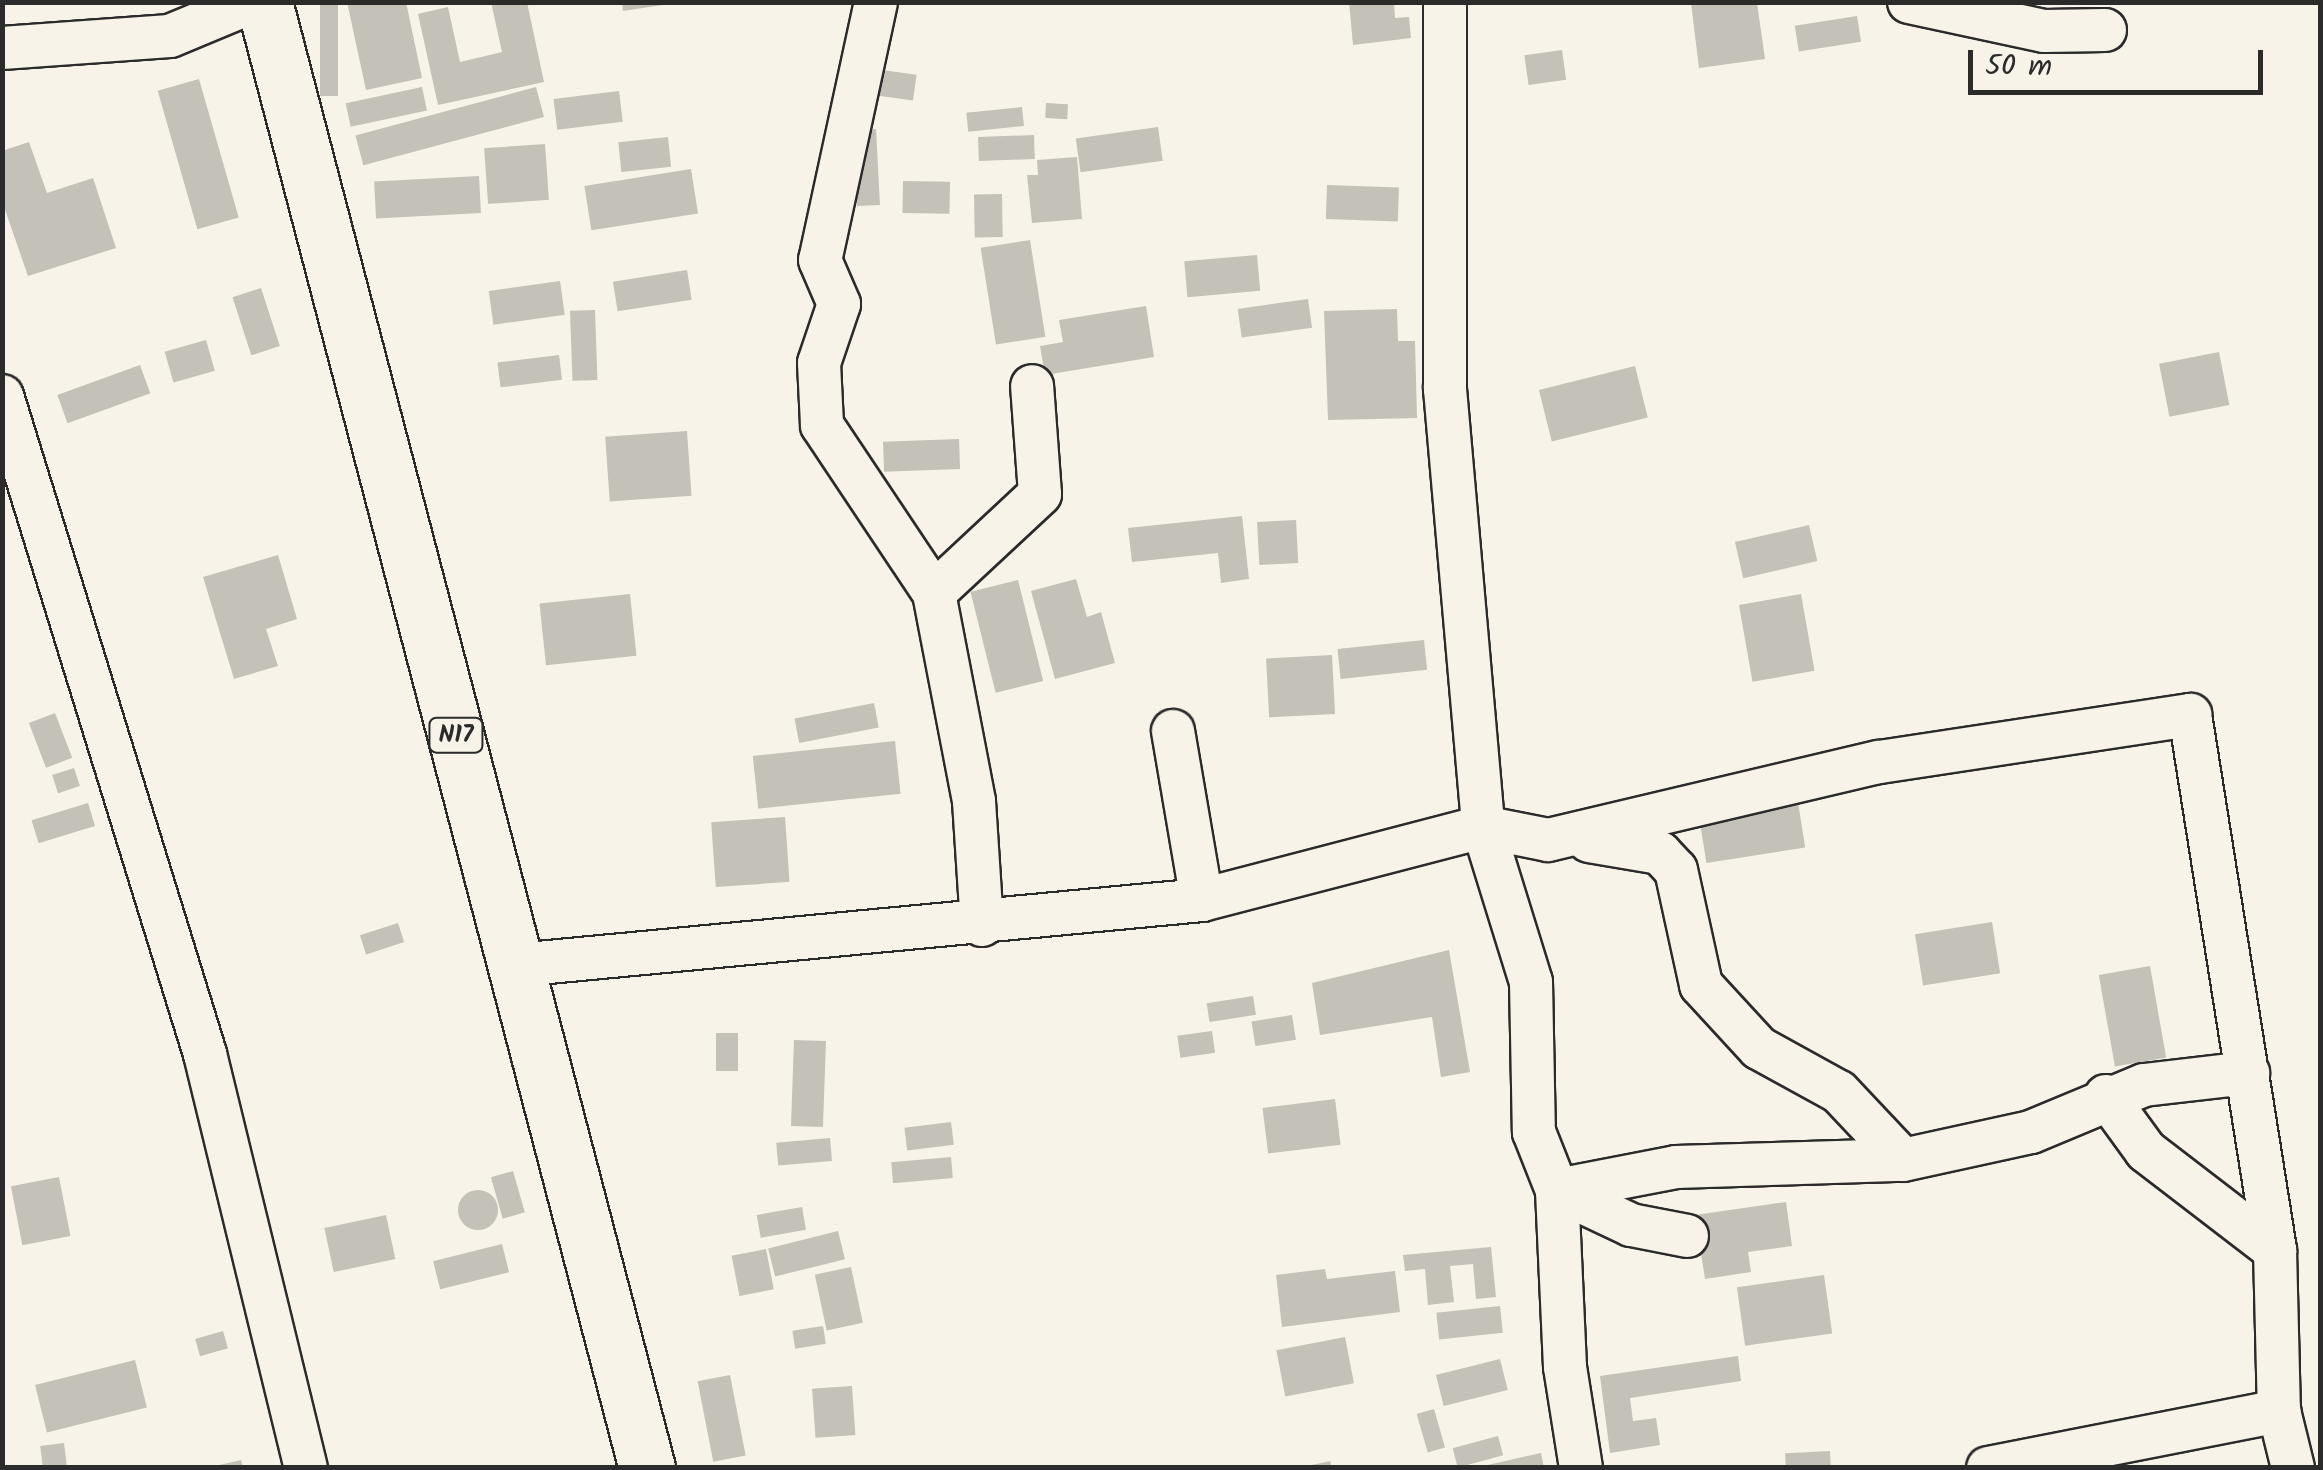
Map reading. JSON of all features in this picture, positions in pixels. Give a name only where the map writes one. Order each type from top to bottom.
[{"type":"main road","name":"N17","points":[[264,2],[646,1468]]},
{"type":"street","points":[[2,48],[170,36],[252,2]]},
{"type":"street","points":[[876,2],[820,260],[839,304],[819,363],[822,425],[934,593],[974,802],[982,925]]},
{"type":"street","points":[[1445,2],[1444,389],[1483,827],[1531,982],[1534,1132],[1557,1190],[1564,1367],[1581,1468]]},
{"type":"street","points":[[1909,2],[2044,32],[2105,30]]},
{"type":"street","points":[[934,593],[1040,494],[1032,386]]},
{"type":"street","points":[[2,396],[205,1054],[306,1468]]},
{"type":"street","points":[[1548,840],[1879,762],[2190,714],[2275,1250],[2279,1410],[2293,1468]]},
{"type":"street","points":[[1173,731],[1202,900]]},
{"type":"street","points":[[517,965],[982,925],[1202,900],[1483,827],[1548,840],[1660,852],[1676,870],[1701,986],[1759,1048],[1839,1092],[1903,1160]]},
{"type":"street","points":[[1557,1190],[1676,1166],[1903,1160],[2031,1132],[2106,1096],[2248,1073]]},
{"type":"street","points":[[2106,1096],[2146,1151],[2275,1250]]},
{"type":"street","points":[[1557,1190],[1632,1225],[1687,1236]]},
{"type":"street","points":[[1988,1468],[2279,1410]]},
{"type":"building","points":[[320,2],[338,2],[338,96],[320,96]]},
{"type":"building","points":[[347,2],[406,2],[422,78],[366,90]]},
{"type":"building","points":[[491,2],[527,2],[544,82],[438,105],[418,14],[448,7],[460,62],[502,52]]},
{"type":"building","points":[[622,2],[663,2],[663,5],[623,11]]},
{"type":"building","points":[[1349,2],[1394,2],[1395,18],[1409,17],[1411,38],[1353,45]]},
{"type":"building","points":[[1691,3],[1757,3],[1765,59],[1699,68]]},
{"type":"building","points":[[1857,16],[1861,42],[1799,52],[1795,26]]},
{"type":"building","points":[[1562,50],[1566,80],[1529,85],[1524,55]]},
{"type":"building","points":[[875,69],[917,75],[913,101],[871,95]]},
{"type":"building","points":[[199,79],[239,217],[197,229],[158,91]]},
{"type":"building","points":[[422,87],[427,110],[351,127],[346,103]]},
{"type":"building","points":[[536,87],[544,117],[363,165],[355,135]]},
{"type":"building","points":[[619,91],[623,122],[557,130],[553,99]]},
{"type":"building","points":[[1046,103],[1068,104],[1067,119],[1045,118]]},
{"type":"building","points":[[1022,107],[1024,126],[968,132],[966,113]]},
{"type":"building","points":[[1158,127],[1163,161],[1081,172],[1076,139]]},
{"type":"building","points":[[876,129],[880,205],[857,206],[853,130]]},
{"type":"building","points":[[1034,135],[1035,159],[979,161],[978,137]]},
{"type":"building","points":[[668,137],[671,167],[621,172],[618,142]]},
{"type":"building","points":[[29,142],[47,193],[93,178],[116,248],[28,276],[2,201],[2,151]]},
{"type":"building","points":[[545,144],[549,200],[488,204],[484,148]]},
{"type":"building","points":[[1077,157],[1082,219],[1032,223],[1027,175],[1038,175],[1037,160]]},
{"type":"building","points":[[691,169],[698,213],[591,230],[584,186]]},
{"type":"building","points":[[479,176],[481,213],[376,218],[374,181]]},
{"type":"building","points":[[903,181],[950,182],[949,214],[902,213]]},
{"type":"building","points":[[1327,185],[1399,188],[1398,221],[1326,219]]},
{"type":"building","points":[[974,194],[1002,194],[1003,237],[975,237]]},
{"type":"building","points":[[1030,240],[1045,337],[996,345],[981,248]]},
{"type":"building","points":[[1257,255],[1260,291],[1187,297],[1184,261]]},
{"type":"building","points":[[687,270],[692,300],[618,311],[613,282]]},
{"type":"building","points":[[560,281],[565,315],[493,325],[489,291]]},
{"type":"building","points":[[261,288],[280,346],[251,355],[232,297]]},
{"type":"building","points":[[1308,299],[1312,328],[1242,338],[1238,309]]},
{"type":"building","points":[[1146,306],[1154,357],[1045,375],[1040,346],[1063,342],[1059,320]]},
{"type":"building","points":[[1397,309],[1398,341],[1415,341],[1417,418],[1328,420],[1324,311]]},
{"type":"building","points":[[595,310],[597,380],[572,381],[570,311]]},
{"type":"building","points":[[206,340],[215,371],[173,383],[165,352]]},
{"type":"building","points":[[2219,352],[2229,405],[2169,417],[2159,364]]},
{"type":"building","points":[[559,355],[562,380],[501,387],[497,363]]},
{"type":"building","points":[[140,365],[150,393],[68,423],[57,395]]},
{"type":"building","points":[[1635,366],[1648,417],[1552,441],[1539,390]]},
{"type":"building","points":[[687,431],[692,496],[610,502],[605,437]]},
{"type":"building","points":[[959,439],[960,469],[884,472],[883,442]]},
{"type":"building","points":[[1242,516],[1249,579],[1221,583],[1218,553],[1132,562],[1128,528]]},
{"type":"building","points":[[1296,520],[1298,563],[1259,565],[1257,522]]},
{"type":"building","points":[[1809,525],[1817,561],[1743,578],[1735,542]]},
{"type":"building","points":[[278,555],[297,619],[266,629],[278,666],[234,679],[203,577]]},
{"type":"building","points":[[1076,579],[1087,617],[1101,612],[1115,663],[1055,679],[1031,591]]},
{"type":"building","points":[[1018,580],[1043,681],[996,693],[970,592]]},
{"type":"building","points":[[630,594],[636,656],[546,665],[539,604]]},
{"type":"building","points":[[1801,594],[1815,671],[1753,682],[1739,605]]},
{"type":"building","points":[[1424,640],[1427,670],[1341,679],[1337,649]]},
{"type":"building","points":[[1332,655],[1335,714],[1269,717],[1266,658]]},
{"type":"building","points":[[874,703],[879,728],[799,743],[794,718]]},
{"type":"building","points":[[55,713],[72,758],[46,768],[29,723]]},
{"type":"building","points":[[895,741],[901,794],[758,809],[753,756]]},
{"type":"building","points":[[74,768],[80,786],[58,793],[52,775]]},
{"type":"building","points":[[1798,802],[1805,847],[1706,863],[1699,818]]},
{"type":"building","points":[[88,803],[95,826],[39,843],[32,820]]},
{"type":"building","points":[[785,817],[790,882],[716,887],[711,822]]},
{"type":"building","points":[[1992,922],[2000,973],[1923,986],[1915,934]]},
{"type":"building","points":[[398,923],[404,942],[366,954],[360,935]]},
{"type":"building","points":[[1449,950],[1470,1072],[1441,1077],[1432,1017],[1320,1035],[1312,983]]},
{"type":"building","points":[[2150,966],[2166,1058],[2115,1067],[2099,975]]},
{"type":"building","points":[[1253,996],[1256,1015],[1210,1022],[1207,1003]]},
{"type":"building","points":[[1292,1015],[1296,1040],[1255,1046],[1252,1021]]},
{"type":"building","points":[[1212,1031],[1215,1053],[1180,1058],[1177,1036]]},
{"type":"building","points":[[716,1033],[738,1033],[738,1071],[716,1071]]},
{"type":"building","points":[[794,1040],[826,1041],[823,1127],[791,1126]]},
{"type":"building","points":[[1335,1099],[1341,1145],[1268,1154],[1263,1108]]},
{"type":"building","points":[[951,1122],[954,1145],[907,1151],[904,1128]]},
{"type":"building","points":[[830,1138],[832,1161],[778,1166],[776,1143]]},
{"type":"building","points":[[951,1157],[953,1178],[893,1183],[891,1162]]},
{"type":"building","points":[[513,1171],[525,1212],[503,1219],[491,1177]]},
{"type":"building","points":[[59,1177],[70,1236],[22,1245],[11,1186]]},
{"type":"building","points":[[478,1190],[492,1196],[498,1210],[492,1224],[478,1230],[464,1224],[458,1210],[464,1196]]},
{"type":"building","points":[[1786,1202],[1792,1246],[1748,1252],[1751,1272],[1705,1279],[1695,1215]]},
{"type":"building","points":[[802,1207],[806,1230],[761,1238],[757,1215]]},
{"type":"building","points":[[386,1215],[395,1259],[334,1272],[324,1228]]},
{"type":"building","points":[[838,1231],[845,1259],[775,1277],[768,1248]]},
{"type":"building","points":[[502,1244],[509,1272],[440,1289],[433,1261]]},
{"type":"building","points":[[1491,1247],[1496,1297],[1476,1299],[1473,1264],[1450,1266],[1454,1302],[1428,1305],[1425,1269],[1405,1271],[1403,1255]]},
{"type":"building","points":[[766,1249],[774,1289],[739,1296],[732,1256]]},
{"type":"building","points":[[851,1267],[863,1323],[827,1330],[815,1275]]},
{"type":"building","points":[[1325,1269],[1327,1279],[1395,1271],[1400,1312],[1282,1327],[1276,1275]]},
{"type":"building","points":[[1824,1275],[1832,1333],[1745,1346],[1737,1287]]},
{"type":"building","points":[[1500,1306],[1503,1333],[1439,1340],[1436,1313]]},
{"type":"building","points":[[823,1326],[826,1344],[795,1349],[792,1331]]},
{"type":"building","points":[[223,1331],[228,1348],[200,1356],[195,1339]]},
{"type":"building","points":[[1345,1337],[1354,1383],[1285,1396],[1276,1350]]},
{"type":"building","points":[[1738,1356],[1741,1381],[1630,1398],[1633,1421],[1656,1418],[1660,1445],[1610,1453],[1600,1376]]},
{"type":"building","points":[[1500,1359],[1508,1390],[1444,1406],[1436,1375]]},
{"type":"building","points":[[135,1360],[147,1408],[47,1432],[35,1385]]},
{"type":"building","points":[[730,1375],[746,1455],[713,1462],[698,1381]]},
{"type":"building","points":[[852,1386],[855,1435],[816,1438],[812,1389]]},
{"type":"building","points":[[1434,1409],[1445,1447],[1428,1452],[1417,1414]]},
{"type":"building","points":[[1498,1436],[1503,1455],[1458,1467],[1453,1448]]},
{"type":"building","points":[[64,1443],[67,1468],[43,1468],[40,1446]]},
{"type":"building","points":[[1830,1451],[1831,1468],[1786,1468],[1785,1453]]},
{"type":"building","points":[[1541,1453],[1544,1468],[1483,1468],[1483,1466]]},
{"type":"building","points":[[241,1460],[243,1468],[215,1468],[215,1466]]},
{"type":"building","points":[[1330,1461],[1332,1468],[1307,1468],[1307,1466]]}]
